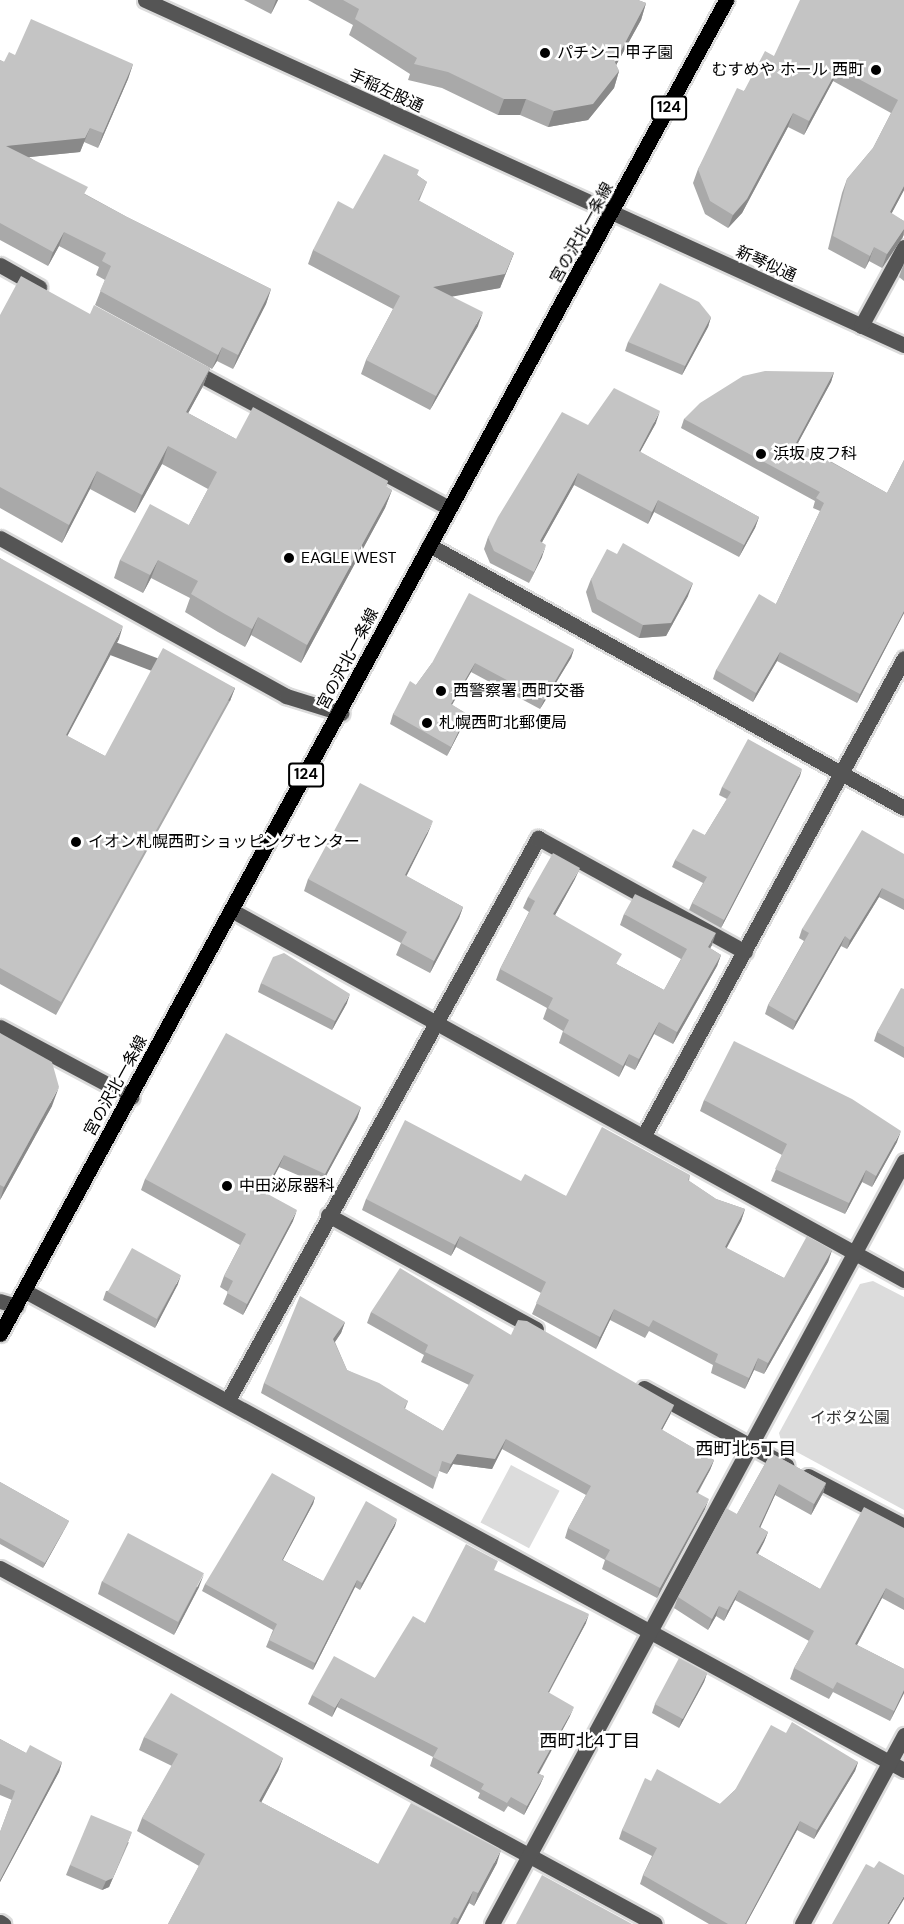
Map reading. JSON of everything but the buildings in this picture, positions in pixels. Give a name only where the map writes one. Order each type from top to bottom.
[{"type":"main road","name":"宮の沢北一条線","points":[[0,1334],[131,1097],[231,909],[341,713],[447,507],[613,215],[726,0]]},
{"type":"street","name":"手稲左股通","points":[[145,0],[613,215]]},
{"type":"street","name":"新琴似通","points":[[613,215],[904,345]]},
{"type":"street","points":[[861,326],[904,247]]},
{"type":"street","points":[[0,265],[51,293]]},
{"type":"street","points":[[174,361],[447,507]]},
{"type":"street","points":[[0,538],[286,696],[341,713]]},
{"type":"street","points":[[429,545],[904,808]]},
{"type":"street","points":[[644,1135],[904,658]]},
{"type":"street","points":[[228,1400],[435,1020],[538,838],[745,952]]},
{"type":"street","points":[[231,909],[904,1280]]},
{"type":"street","points":[[0,1027],[131,1097]]},
{"type":"street","points":[[492,1924],[904,1161]]},
{"type":"street","points":[[328,1215],[548,1335]]},
{"type":"street","points":[[25,1291],[904,1770]]},
{"type":"street","points":[[0,1301],[16,1306]]},
{"type":"street","points":[[632,1381],[750,1446],[904,1526]]},
{"type":"street","points":[[0,1568],[656,1924]]},
{"type":"street","points":[[802,1924],[904,1735]]},
{"type":"green space","name":"イボタ公園","points":[[873,1281],[904,1297],[904,1510],[782,1444],[779,1433],[860,1284]]},
{"type":"green space","points":[[511,1465],[560,1491],[529,1548],[480,1522]]},
{"type":"place","name":"パチンコ 甲子園","points":[[545,53]]},
{"type":"place","name":"むすめや ホール 西町","points":[[876,70]]},
{"type":"place","name":"浜坂 皮フ科","points":[[761,454]]},
{"type":"place","name":"EAGLE WEST","points":[[289,558]]},
{"type":"place","name":"西警察署 西町交番","points":[[441,691]]},
{"type":"place","name":"札幌西町北郵便局","points":[[427,723]]},
{"type":"place","name":"イオン札幌西町ショッピングセンター","points":[[76,842]]},
{"type":"place","name":"中田泌尿器科","points":[[227,1186]]},
{"type":"district","name":"西町北5丁目","points":[[746,1449]]},
{"type":"district","name":"西町北4丁目","points":[[590,1741]]}]
